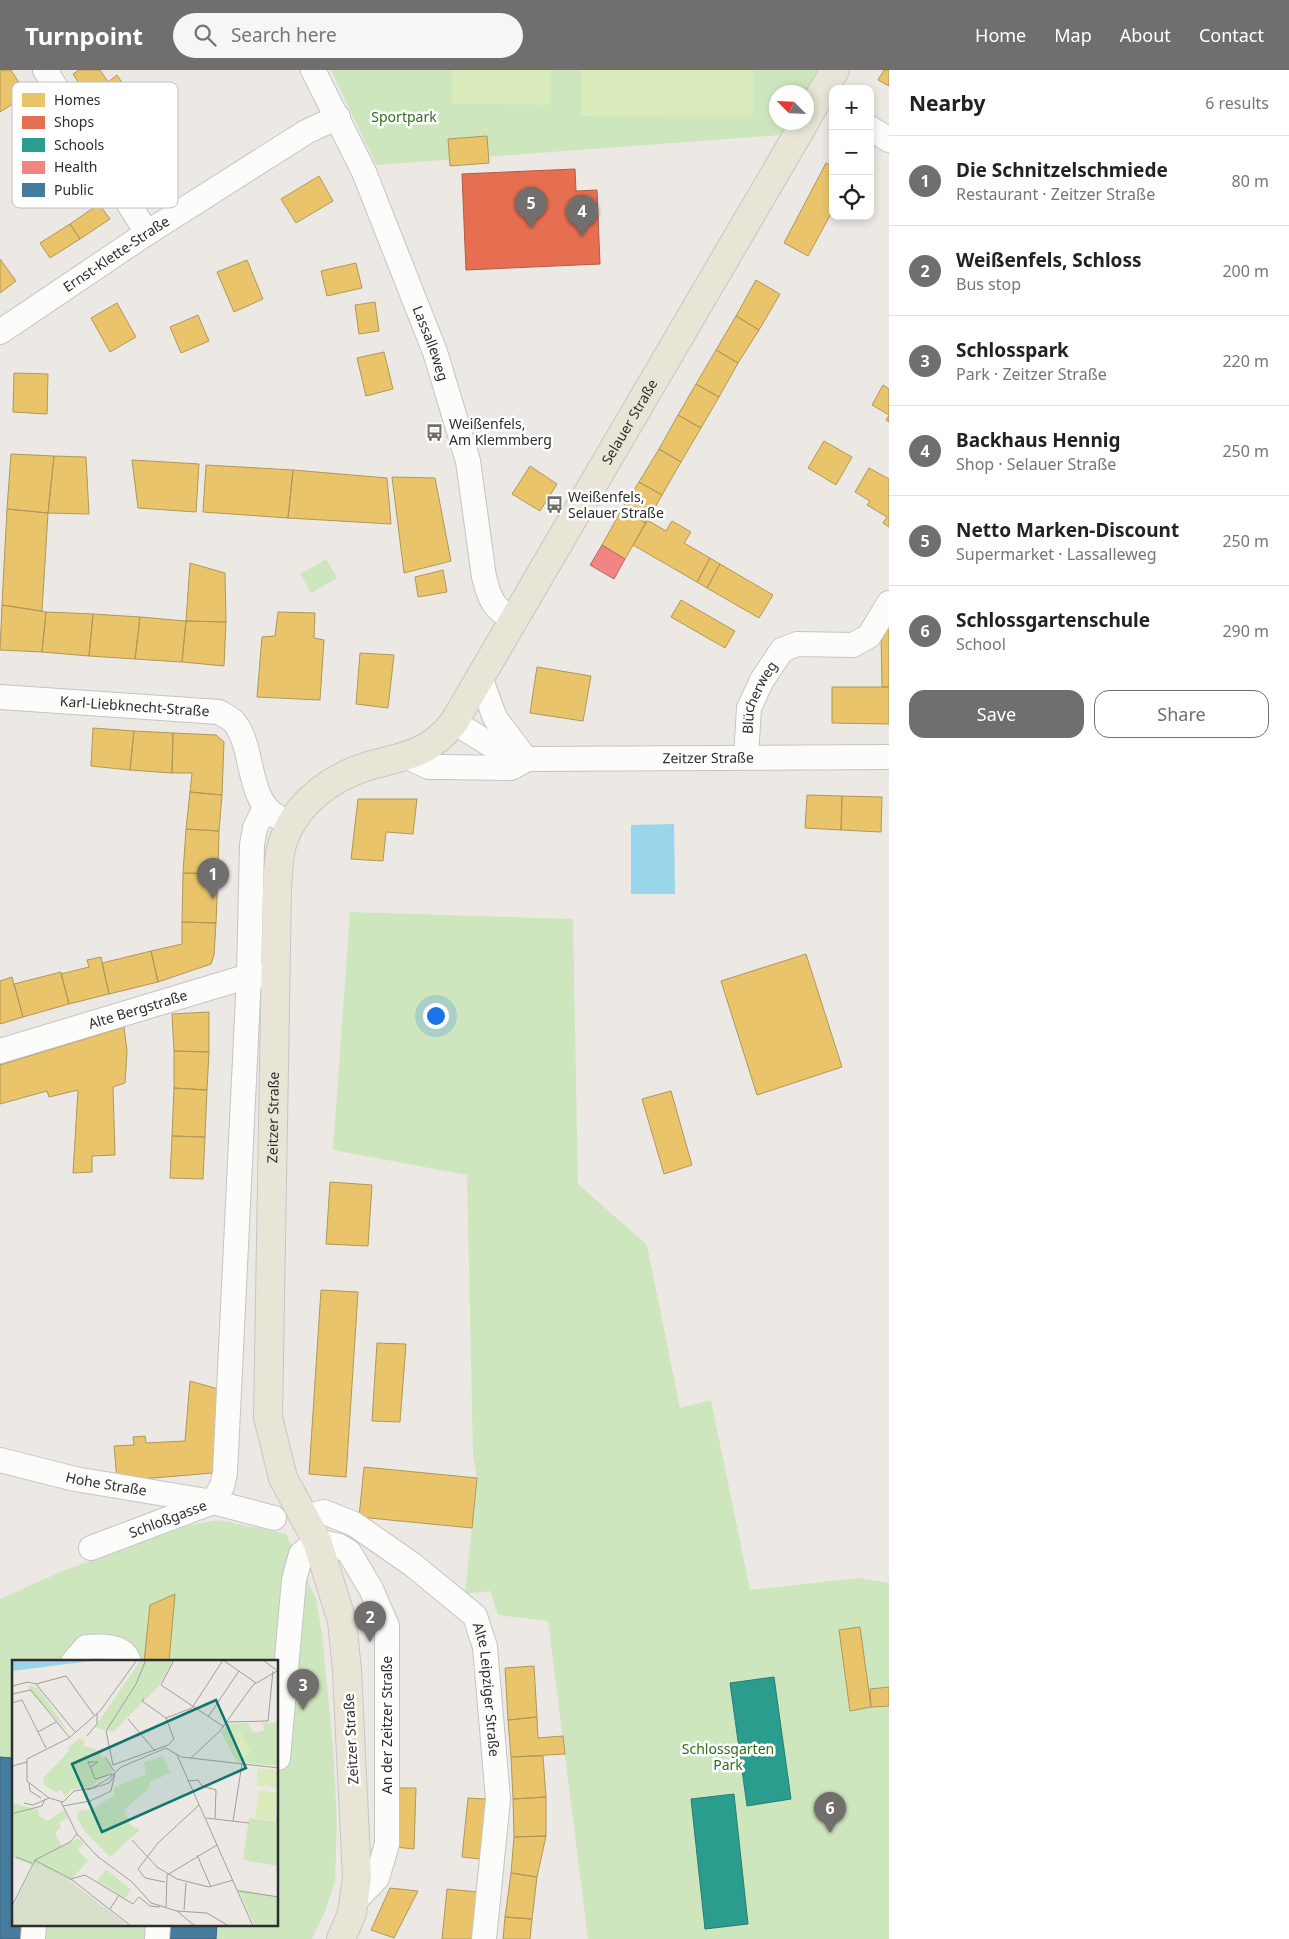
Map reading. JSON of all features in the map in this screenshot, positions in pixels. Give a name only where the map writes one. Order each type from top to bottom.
[{"type":"main road","points":[[820,107],[835,70]]},
{"type":"main road","name":"Selauer Straße","points":[[454,722],[799,130]]},
{"type":"main road","name":"Zeitzer Straße","points":[[341,1939],[354,1902],[357,1878],[357,1842],[347,1671],[342,1621],[317,1541],[283,1478],[268,1417],[279,857],[291,824],[309,801],[335,780],[372,765],[407,757],[435,742],[454,722]]},
{"type":"street","points":[[45,70],[53,82]]},
{"type":"street","name":"Lassalleweg","points":[[313,70],[364,172],[418,305],[468,460],[484,577],[488,593],[495,607],[514,620]]},
{"type":"street","name":"Ernst-Klette-Straße","points":[[0,332],[147,233],[306,132],[338,117]]},
{"type":"street","points":[[873,130],[889,140]]},
{"type":"street","points":[[131,208],[147,233]]},
{"type":"street","name":"Blücherweg","points":[[746,757],[750,708],[762,680],[782,650],[797,644],[853,645],[869,636],[889,603]]},
{"type":"street","points":[[480,677],[495,718],[526,760]]},
{"type":"street","name":"Karl-Liebknecht-Straße","points":[[0,697],[219,712],[234,722],[246,748],[259,797],[265,807]]},
{"type":"street","name":"Zeitzer Straße","points":[[454,722],[507,755],[526,760],[889,757]]},
{"type":"street","name":"Zeitzer Straße","points":[[407,757],[429,766],[442,767],[511,768],[526,760]]},
{"type":"street","points":[[265,807],[291,824]]},
{"type":"street","name":"Zeitzer Straße","points":[[213,1502],[222,1486],[225,1473],[249,976],[252,845],[255,828],[265,807]]},
{"type":"street","name":"Alte Bergstraße","points":[[0,1051],[249,976],[276,976]]},
{"type":"street","name":"Hohe Straße","points":[[0,1460],[75,1479],[213,1502]]},
{"type":"street","name":"Schloßgasse","points":[[91,1548],[213,1502],[274,1518]]},
{"type":"street","name":"Alte Leipziger Straße","points":[[304,1517],[324,1512],[354,1524],[413,1565],[475,1616],[486,1647],[498,1799],[484,1939]]},
{"type":"street","points":[[279,1747],[294,1580],[301,1554],[317,1541]]},
{"type":"street","name":"An der Zeitzer Straße","points":[[317,1541],[339,1546],[349,1552],[371,1589],[387,1626],[388,1844],[377,1878],[354,1902]]},
{"type":"street","points":[[75,1660],[86,1647],[103,1646],[117,1649],[128,1657],[129,1660]]},
{"type":"street","points":[[33,1939],[34,1926]]},
{"type":"street","points":[[157,1939],[158,1926]]},
{"type":"green space","name":"Sportpark","points":[[331,70],[820,70],[810,85],[769,85],[769,130],[785,130],[782,135],[376,165]]},
{"type":"green space","points":[[452,70],[550,70],[550,105],[452,104]]},
{"type":"green space","points":[[581,70],[753,70],[753,117],[581,116]]},
{"type":"green space","points":[[326,559],[337,578],[311,593],[300,574]]},
{"type":"green space","name":"Schlossgarten Park","points":[[350,912],[573,919],[578,1184],[647,1245],[680,1408],[711,1400],[750,1590],[858,1578],[889,1583],[889,1939],[588,1939],[548,1621],[498,1615],[490,1591],[465,1594],[477,1478],[473,1455],[467,1175],[333,1150]]},
{"type":"green space","points":[[219,1520],[286,1534],[316,1599],[322,1633],[333,1747],[337,1823],[335,1881],[325,1912],[312,1939],[0,1939],[0,1599],[65,1570],[190,1525]]},
{"type":"water","points":[[674,824],[675,894],[631,894],[631,825]]},
{"type":"building: Homes","points":[[0,70],[11,70],[19,82],[12,82],[12,104],[0,112]]},
{"type":"building: Homes","points":[[79,70],[100,70],[108,82],[78,82],[73,74]]},
{"type":"building: Homes","points":[[884,70],[889,70],[889,86],[878,80]]},
{"type":"building: Homes","points":[[117,75],[122,82],[108,82]]},
{"type":"building: Homes","points":[[487,136],[489,163],[450,166],[448,139]]},
{"type":"building: Homes","points":[[826,163],[829,165],[829,217],[808,256],[784,243]]},
{"type":"building: Homes","points":[[319,176],[333,201],[296,223],[281,199]]},
{"type":"building: Homes","points":[[93,208],[102,208],[110,219],[80,239],[70,224]]},
{"type":"building: Homes","points":[[70,224],[80,239],[50,258],[40,243]]},
{"type":"building: Homes","points":[[0,259],[16,281],[0,293]]},
{"type":"building: Homes","points":[[247,260],[263,299],[234,312],[217,272]]},
{"type":"building: Homes","points":[[356,263],[362,288],[327,296],[321,271]]},
{"type":"building: Homes","points":[[756,280],[780,294],[759,330],[736,316]]},
{"type":"building: Homes","points":[[375,302],[379,331],[359,334],[355,305]]},
{"type":"building: Homes","points":[[117,303],[136,337],[110,352],[91,318]]},
{"type":"building: Homes","points":[[198,315],[209,341],[181,353],[170,327]]},
{"type":"building: Homes","points":[[736,316],[759,330],[738,363],[716,350]]},
{"type":"building: Homes","points":[[716,350],[738,363],[719,397],[696,384]]},
{"type":"building: Homes","points":[[384,352],[393,389],[366,396],[357,358]]},
{"type":"building: Homes","points":[[14,373],[48,374],[47,414],[13,412]]},
{"type":"building: Homes","points":[[696,384],[719,397],[701,428],[678,415]]},
{"type":"building: Homes","points":[[883,385],[889,389],[889,415],[872,405]]},
{"type":"building: Homes","points":[[678,415],[701,428],[681,462],[659,449]]},
{"type":"building: Homes","points":[[824,441],[852,457],[836,485],[808,468]]},
{"type":"building: Homes","points":[[659,449],[681,462],[662,495],[639,482]]},
{"type":"building: Homes","points":[[11,454],[54,456],[48,513],[7,509]]},
{"type":"building: Homes","points":[[54,456],[86,457],[89,514],[48,513]]},
{"type":"building: Homes","points":[[132,460],[199,464],[196,512],[138,508]]},
{"type":"building: Homes","points":[[206,465],[293,470],[288,518],[203,512]]},
{"type":"building: Homes","points":[[530,466],[557,484],[540,511],[512,494]]},
{"type":"building: Homes","points":[[869,468],[889,479],[889,527],[883,523],[887,517],[867,505],[870,501],[855,492]]},
{"type":"building: Homes","points":[[293,470],[387,478],[391,524],[288,518]]},
{"type":"building: Homes","points":[[392,477],[435,478],[451,561],[404,573]]},
{"type":"building: Homes","points":[[639,482],[662,495],[646,523],[622,509]]},
{"type":"building: Homes","points":[[7,509],[48,513],[42,611],[2,605]]},
{"type":"building: Homes","points":[[622,509],[646,523],[625,559],[602,545]]},
{"type":"building: Homes","points":[[647,520],[666,531],[672,521],[691,532],[684,543],[710,558],[697,582],[633,545]]},
{"type":"building: Homes","points":[[710,558],[720,564],[707,588],[697,582]]},
{"type":"building: Homes","points":[[190,563],[225,573],[226,622],[186,621]]},
{"type":"building: Homes","points":[[720,564],[773,595],[759,618],[707,588]]},
{"type":"building: Homes","points":[[443,570],[447,592],[418,597],[415,577]]},
{"type":"building: Homes","points":[[681,600],[735,631],[725,648],[671,617]]},
{"type":"building: Homes","points":[[2,605],[46,612],[42,652],[0,650]]},
{"type":"building: Homes","points":[[46,612],[93,614],[89,656],[42,652]]},
{"type":"building: Homes","points":[[278,612],[315,613],[314,638],[324,640],[320,700],[257,697],[262,637],[275,636]]},
{"type":"building: Homes","points":[[93,614],[140,617],[135,659],[89,656]]},
{"type":"building: Homes","points":[[140,617],[186,621],[182,662],[135,659]]},
{"type":"building: Homes","points":[[186,621],[226,622],[224,666],[182,662]]},
{"type":"building: Homes","points":[[881,630],[889,630],[889,687],[882,687]]},
{"type":"building: Homes","points":[[360,653],[394,655],[388,708],[356,704]]},
{"type":"building: Homes","points":[[537,667],[591,676],[583,721],[530,713]]},
{"type":"building: Homes","points":[[832,687],[889,687],[889,724],[832,723]]},
{"type":"building: Homes","points":[[93,728],[134,731],[130,770],[91,766]]},
{"type":"building: Homes","points":[[134,731],[173,733],[172,773],[130,770]]},
{"type":"building: Homes","points":[[173,733],[216,735],[224,742],[222,795],[190,792],[192,773],[172,773]]},
{"type":"building: Homes","points":[[190,792],[222,795],[219,831],[186,829]]},
{"type":"building: Homes","points":[[807,795],[842,796],[841,830],[805,828]]},
{"type":"building: Homes","points":[[842,796],[882,797],[881,832],[841,830]]},
{"type":"building: Homes","points":[[358,799],[417,799],[413,834],[386,832],[383,861],[351,859]]},
{"type":"building: Homes","points":[[186,829],[219,831],[218,874],[183,873]]},
{"type":"building: Homes","points":[[183,873],[218,874],[216,923],[182,922]]},
{"type":"building: Homes","points":[[182,922],[216,923],[214,955],[211,964],[158,982],[151,951],[182,944]]},
{"type":"building: Homes","points":[[151,951],[158,982],[109,994],[102,963]]},
{"type":"building: Homes","points":[[806,954],[842,1067],[757,1095],[721,981]]},
{"type":"building: Homes","points":[[101,957],[109,994],[69,1004],[61,974],[89,967],[87,960]]},
{"type":"building: Homes","points":[[61,972],[69,1004],[23,1017],[14,984]]},
{"type":"building: Homes","points":[[12,977],[23,1017],[0,1024],[0,981]]},
{"type":"building: Homes","points":[[209,1012],[209,1052],[174,1051],[172,1014]]},
{"type":"building: Homes","points":[[124,1027],[127,1051],[125,1083],[113,1087],[115,1155],[92,1156],[92,1172],[73,1173],[78,1090],[49,1097],[47,1091],[0,1104],[0,1065]]},
{"type":"building: Homes","points":[[174,1051],[209,1052],[207,1090],[174,1088]]},
{"type":"building: Homes","points":[[174,1088],[207,1090],[205,1137],[172,1136]]},
{"type":"building: Homes","points":[[671,1091],[692,1165],[664,1174],[642,1099]]},
{"type":"building: Homes","points":[[172,1136],[205,1137],[203,1179],[170,1178]]},
{"type":"building: Homes","points":[[330,1182],[372,1185],[368,1246],[326,1244]]},
{"type":"building: Homes","points":[[321,1290],[358,1292],[346,1477],[309,1474]]},
{"type":"building: Homes","points":[[377,1343],[406,1344],[400,1422],[372,1421]]},
{"type":"building: Homes","points":[[190,1381],[218,1389],[213,1473],[117,1481],[114,1446],[134,1445],[133,1437],[145,1436],[146,1443],[185,1441]]},
{"type":"building: Homes","points":[[364,1467],[477,1478],[472,1528],[359,1517]]},
{"type":"building: Homes","points":[[175,1594],[169,1660],[144,1660],[150,1605]]},
{"type":"building: Homes","points":[[860,1627],[871,1707],[850,1711],[839,1630]]},
{"type":"building: Homes","points":[[534,1666],[537,1717],[508,1720],[505,1668]]},
{"type":"building: Homes","points":[[889,1687],[889,1706],[871,1707],[870,1689]]},
{"type":"building: Homes","points":[[537,1717],[538,1738],[563,1736],[565,1754],[511,1757],[508,1720]]},
{"type":"building: Homes","points":[[543,1756],[546,1797],[513,1799],[511,1757]]},
{"type":"building: Homes","points":[[397,1788],[416,1788],[414,1849],[395,1847]]},
{"type":"building: Homes","points":[[546,1797],[546,1836],[514,1837],[513,1799]]},
{"type":"building: Homes","points":[[468,1798],[486,1799],[480,1859],[462,1857]]},
{"type":"building: Homes","points":[[546,1836],[537,1877],[511,1873],[514,1837]]},
{"type":"building: Homes","points":[[511,1873],[537,1877],[532,1919],[505,1917]]},
{"type":"building: Homes","points":[[390,1888],[418,1891],[394,1938],[371,1930]]},
{"type":"building: Homes","points":[[447,1889],[478,1892],[472,1939],[442,1939]]},
{"type":"building: Homes","points":[[505,1917],[532,1919],[530,1939],[503,1939]]},
{"type":"building: Shops","points":[[575,169],[576,191],[597,190],[600,264],[466,270],[462,174]]},
{"type":"building: Schools","points":[[774,1677],[791,1799],[747,1806],[730,1683]]},
{"type":"building: Schools","points":[[734,1794],[748,1924],[705,1929],[691,1799]]},
{"type":"building: Health","points":[[602,545],[625,559],[614,579],[590,565]]},
{"type":"building: Public","points":[[0,1757],[12,1758],[12,1926],[34,1926],[33,1939],[0,1939]]},
{"type":"building: Public","points":[[158,1926],[217,1926],[216,1939],[157,1939]]},
{"type":"place","name":"Netto Marken-Discount","points":[[531,228]]},
{"type":"place","name":"Backhaus Hennig","points":[[582,236]]},
{"type":"place","name":"Weißenfels, Am Klemmberg","points":[[435,432]]},
{"type":"place","name":"Weißenfels, Selauer Straße","points":[[554,505]]},
{"type":"place","name":"Die Schnitzelschmiede","points":[[213,899]]},
{"type":"place","name":"Weißenfels, Schloss","points":[[370,1642]]},
{"type":"place","name":"Schlosspark","points":[[303,1710]]},
{"type":"place","name":"Schlossgartenschule","points":[[830,1833]]}]
